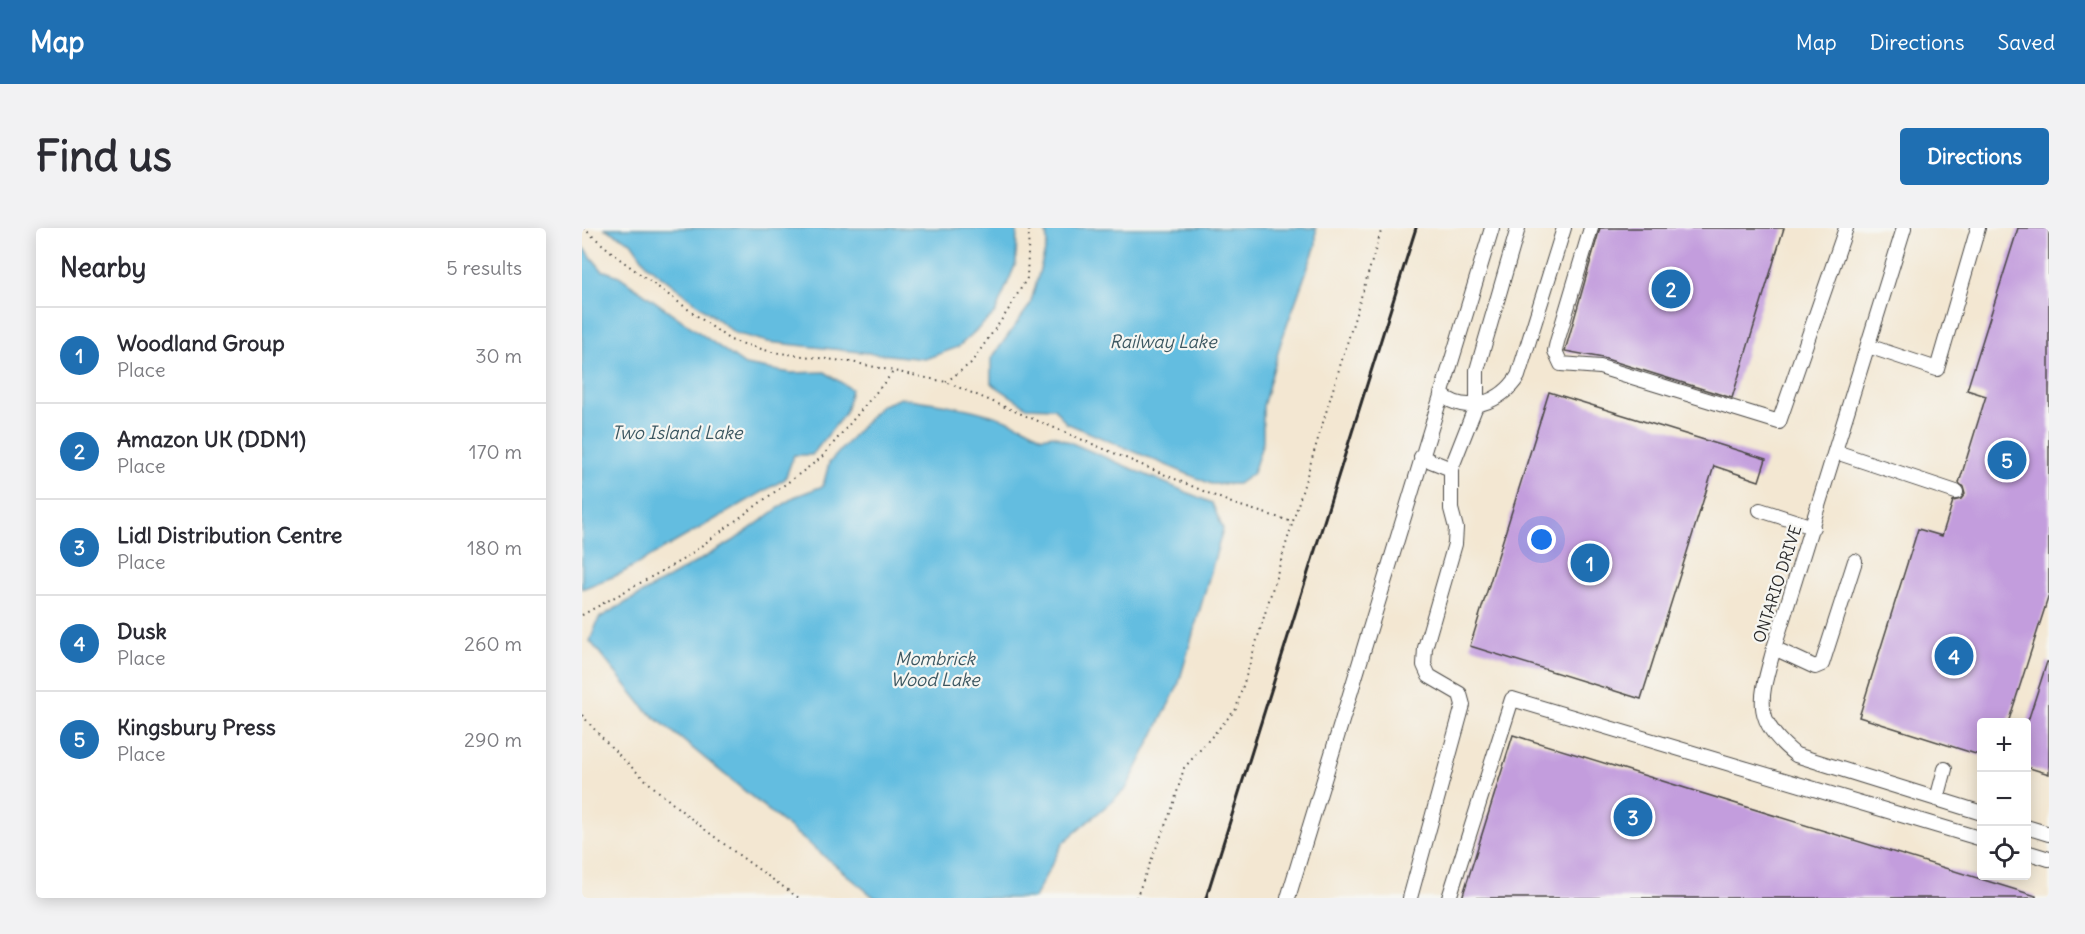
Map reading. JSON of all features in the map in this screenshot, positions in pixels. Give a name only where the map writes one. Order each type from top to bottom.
[{"type":"street","points":[[1288,898],[1328,760],[1389,570],[1492,228]]},
{"type":"street","points":[[1410,898],[1463,705],[1460,694],[1429,676],[1424,665],[1428,632],[1455,544],[1456,528],[1451,509],[1451,469],[1477,403],[1477,370],[1518,228]]},
{"type":"street","points":[[1441,394],[1451,402],[1466,405],[1477,403],[1502,397],[1518,376],[1564,228]]},
{"type":"street","points":[[1591,228],[1555,351],[1562,364],[1600,367],[1779,422],[1846,228]]},
{"type":"street","name":"ONTARIO DRIVE","points":[[1904,228],[1774,648],[1761,699],[1766,720],[1779,741],[1796,754],[1977,811]]},
{"type":"street","points":[[1868,346],[1937,369],[1978,228]]},
{"type":"street","points":[[1836,452],[1956,492]]},
{"type":"street","points":[[1421,458],[1451,469]]},
{"type":"street","points":[[1760,510],[1813,527]]},
{"type":"street","points":[[1774,648],[1815,667],[1821,664],[1855,561]]},
{"type":"street","points":[[1449,898],[1512,699],[1977,837]]},
{"type":"street","points":[[1937,799],[1945,769]]},
{"type":"street","points":[[2031,829],[2049,834]]},
{"type":"street","points":[[2031,854],[2049,859]]},
{"type":"path","points":[[583,228],[621,260],[729,340],[772,352],[851,362],[946,382],[1233,504],[1293,522]]},
{"type":"path","points":[[946,382],[971,363],[1007,312],[1027,278],[1029,228]]},
{"type":"path","points":[[1137,898],[1173,806],[1184,768],[1236,709],[1382,228]]},
{"type":"path","points":[[582,615],[682,560],[821,458],[894,371]]},
{"type":"path","points":[[582,715],[605,742],[719,842],[799,898]]},
{"type":"water","points":[[604,228],[1017,228],[1016,263],[995,313],[958,347],[925,359],[768,342],[735,333],[647,265],[631,242]]},
{"type":"water","name":"Railway Lake","points":[[1046,228],[1316,228],[1316,245],[1281,342],[1263,406],[1263,442],[1253,473],[1238,484],[1211,484],[1066,423],[1054,408],[1027,407],[991,383],[991,359],[1030,305],[1047,244]]},
{"type":"water","name":"Two Island Lake","points":[[582,246],[602,270],[619,276],[745,365],[791,373],[825,372],[851,389],[846,412],[812,455],[794,455],[785,479],[620,574],[582,589]]},
{"type":"water","name":"Mombrick Wood Lake","points":[[901,398],[974,410],[1010,421],[1042,437],[1053,435],[1212,503],[1223,529],[1178,686],[1126,789],[1063,843],[1034,898],[875,898],[646,710],[590,641],[599,618],[733,541],[794,497],[823,486],[829,463],[880,406]]},
{"type":"building","points":[[1600,228],[1784,228],[1732,398],[1603,358],[1565,351]]},
{"type":"building","points":[[2018,228],[2049,228],[2049,595],[2010,718],[1977,718],[1977,754],[1859,717],[1918,529],[1942,536],[1953,501],[1961,499],[1965,494],[1959,483],[1986,396],[1967,390]]},
{"type":"building","points":[[1549,392],[1766,459],[1759,481],[1714,466],[1641,699],[1470,646]]},
{"type":"building","points":[[2047,662],[2049,662],[2049,774],[2031,769],[2031,718],[2029,718]]},
{"type":"building","points":[[1513,735],[1977,878],[1977,880],[1984,880],[2036,896],[2036,898],[1462,898]]},
{"type":"railway","points":[[1206,898],[1416,228]]},
{"type":"place","name":"Amazon UK (DDN1)","points":[[1671,289]]},
{"type":"place","name":"Kingsbury Press","points":[[2007,460]]},
{"type":"place","name":"Woodland Group","points":[[1590,563]]},
{"type":"place","name":"Dusk","points":[[1954,656]]},
{"type":"place","name":"Lidl Distribution Centre","points":[[1633,817]]}]
